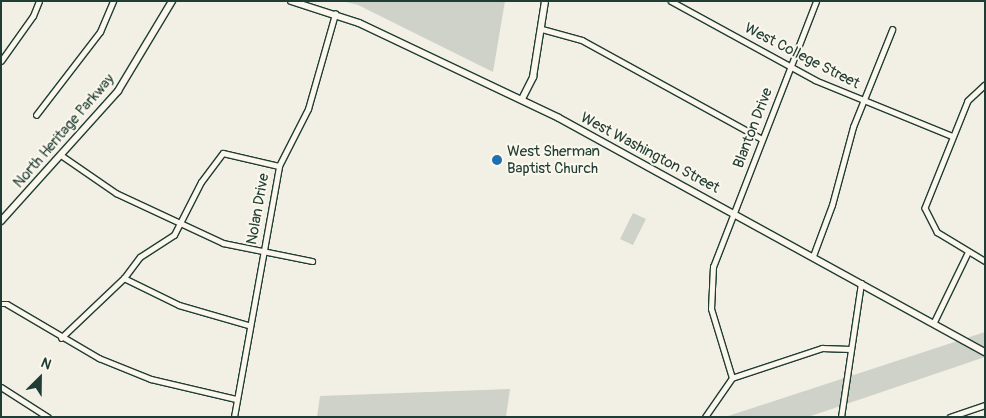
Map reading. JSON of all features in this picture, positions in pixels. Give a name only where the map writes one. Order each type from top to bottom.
[{"type":"street","points":[[1,61],[28,23],[39,1]]},
{"type":"street","points":[[36,116],[100,32],[113,1]]},
{"type":"street","name":"North Heritage Parkway","points":[[1,221],[118,91],[172,1]]},
{"type":"street","name":"West Washington Street","points":[[291,1],[335,14],[522,99],[735,213],[985,352]]},
{"type":"street","points":[[522,99],[533,76],[545,1]]},
{"type":"street","name":"West College Street","points":[[671,1],[790,66],[864,101],[952,136]]},
{"type":"street","name":"Blanton Drive","points":[[732,378],[714,323],[710,292],[713,267],[816,1]]},
{"type":"street","name":"Nolan Drive","points":[[234,417],[248,325],[279,166],[308,109],[335,14]]},
{"type":"street","points":[[542,29],[582,40],[762,139]]},
{"type":"street","points":[[813,256],[832,205],[846,149],[892,30]]},
{"type":"street","points":[[985,85],[968,101],[952,136],[925,208],[937,232],[985,261]]},
{"type":"street","points":[[61,338],[124,278],[140,257],[165,242],[182,224],[201,182],[223,153],[279,166]]},
{"type":"street","points":[[61,155],[116,194],[223,243],[312,261]]},
{"type":"street","points":[[934,322],[968,252]]},
{"type":"street","points":[[124,278],[197,312],[248,325]]},
{"type":"street","points":[[842,417],[850,349],[861,283]]},
{"type":"street","points":[[1,304],[7,304],[61,338],[151,379],[236,399]]},
{"type":"street","points":[[705,417],[732,378],[822,348],[850,349]]},
{"type":"street","points":[[1,387],[48,417]]},
{"type":"street","points":[[950,417],[985,405]]},
{"type":"shaded area","points":[[342,1],[505,1],[493,72],[358,5]]},
{"type":"shaded area","points":[[633,213],[646,219],[633,245],[620,239]]},
{"type":"shaded area","points":[[985,332],[985,357],[808,417],[725,417]]},
{"type":"shaded area","points":[[510,389],[506,417],[317,417],[320,396]]},
{"type":"place","name":"West Sherman Baptist Church","points":[[497,160]]}]
